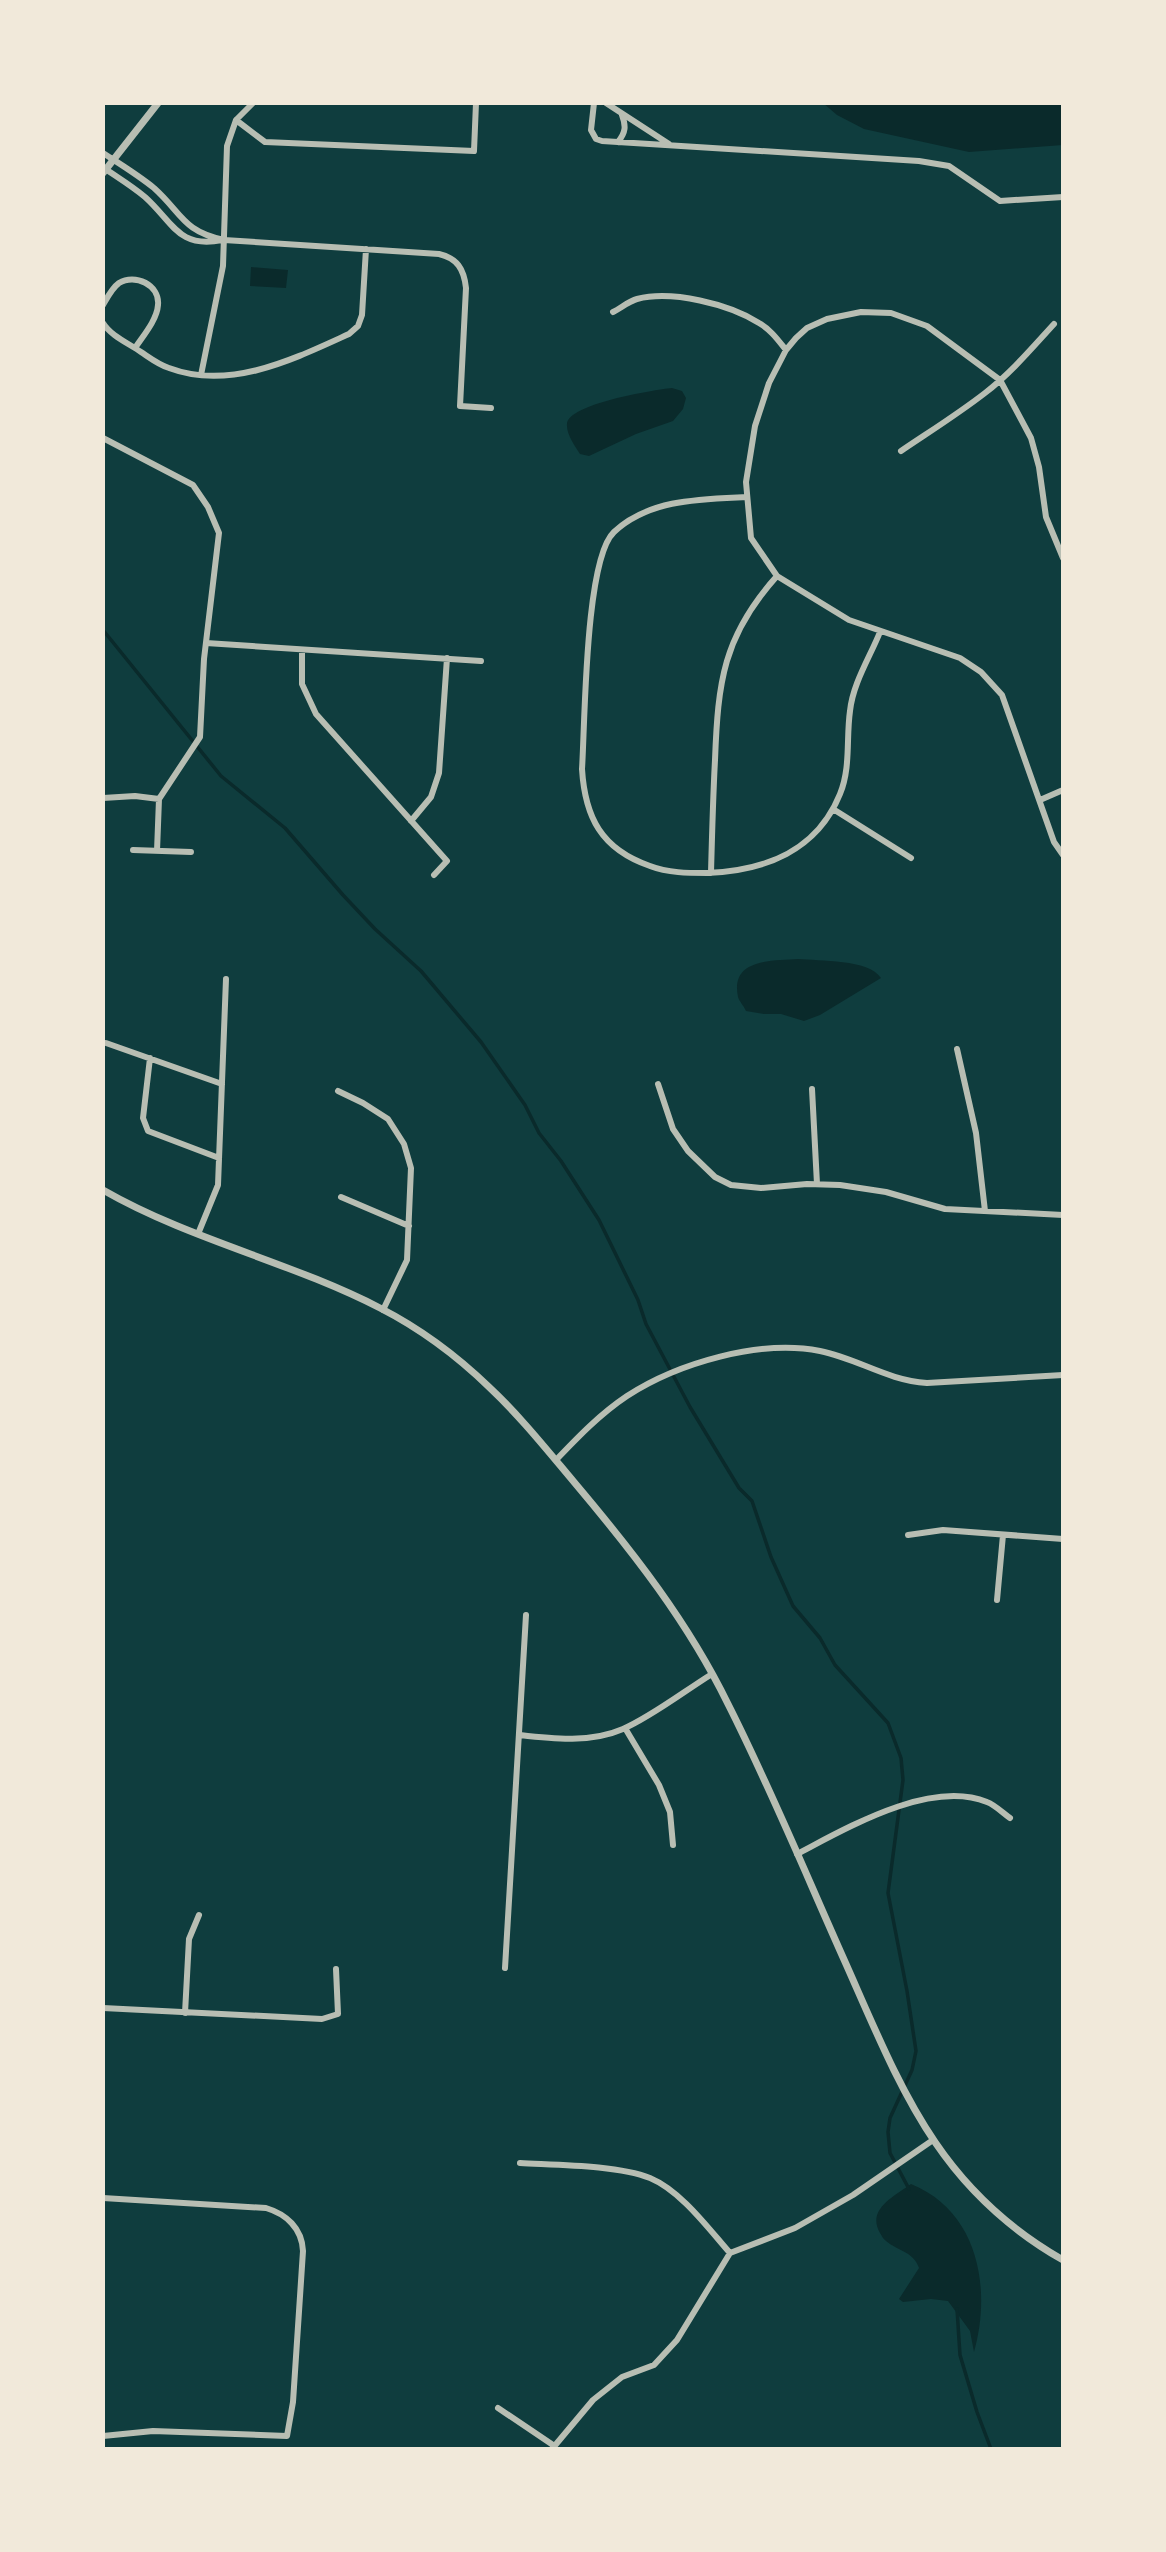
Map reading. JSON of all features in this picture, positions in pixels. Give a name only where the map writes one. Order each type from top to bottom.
[{"type":"street","points":[[158,103],[104,170],[142,194],[182,237],[202,243],[224,240],[439,254],[451,258],[460,265],[467,288],[460,406],[491,408]]},
{"type":"street","points":[[201,375],[223,266],[226,152],[236,120],[253,103]]},
{"type":"street","points":[[236,120],[265,142],[474,151],[476,103]]},
{"type":"street","points":[[594,103],[592,135],[602,141],[919,161],[949,166],[1000,201],[1063,197]]},
{"type":"street","points":[[606,103],[671,144]]},
{"type":"street","points":[[618,142],[625,134],[622,113]]},
{"type":"street","points":[[103,153],[158,192],[187,224],[200,233],[224,240]]},
{"type":"street","points":[[103,323],[108,330],[169,369],[201,375],[231,375],[276,365],[355,330],[362,315],[366,249]]},
{"type":"street","points":[[103,305],[114,287],[123,281],[139,280],[153,289],[158,300],[156,314],[135,348]]},
{"type":"street","points":[[613,312],[634,300],[649,297],[711,304],[733,310],[760,323],[772,332],[786,350]]},
{"type":"street","points":[[1063,558],[1046,516],[1040,467],[1031,438],[1000,380],[927,327],[891,313],[860,312],[821,320],[796,338],[786,350],[769,383],[759,411],[746,482],[751,538],[777,576],[849,620],[960,658],[992,682],[1002,695],[1055,842],[1063,855]]},
{"type":"street","points":[[901,451],[960,413],[1000,380],[1054,324]]},
{"type":"street","points":[[103,438],[193,485],[212,514],[219,533],[206,643],[200,737],[159,799],[157,851]]},
{"type":"street","points":[[747,497],[692,500],[662,507],[633,517],[612,533],[604,546],[593,591],[582,769],[584,796],[604,837],[635,859],[663,870],[711,873],[753,869],[782,857],[812,835],[840,795],[848,765],[853,694],[880,632]]},
{"type":"street","points":[[711,873],[717,706],[722,676],[731,646],[744,619],[761,593],[777,576]]},
{"type":"street","points":[[206,643],[481,661]]},
{"type":"street","points":[[302,650],[302,684],[316,713],[447,862],[434,875]]},
{"type":"street","points":[[411,821],[431,797],[439,773],[447,659]]},
{"type":"street","points":[[1040,800],[1063,790]]},
{"type":"street","points":[[103,798],[135,796],[159,799]]},
{"type":"street","points":[[833,808],[911,858]]},
{"type":"street","points":[[133,850],[191,852]]},
{"type":"street","points":[[198,1234],[218,1185],[226,979]]},
{"type":"street","points":[[106,1043],[222,1084]]},
{"type":"street","points":[[957,1049],[976,1133],[985,1211]]},
{"type":"street","points":[[150,1058],[143,1118],[148,1131],[219,1158]]},
{"type":"street","points":[[658,1084],[673,1129],[700,1165],[731,1185],[840,1185],[886,1192],[945,1209],[1063,1215]]},
{"type":"street","points":[[812,1089],[817,1184]]},
{"type":"street","points":[[338,1091],[387,1119],[404,1144],[411,1168],[408,1260],[383,1310]]},
{"type":"street","points":[[103,1191],[198,1234],[351,1294],[422,1333],[491,1388],[556,1460],[653,1579],[712,1674],[748,1745],[887,2055],[914,2110],[933,2140],[980,2200],[1007,2224],[1063,2260]]},
{"type":"street","points":[[341,1197],[409,1226]]},
{"type":"street","points":[[556,1460],[592,1423],[626,1396],[698,1363],[761,1350],[791,1348],[821,1351],[851,1360],[882,1374],[912,1382],[1063,1375]]},
{"type":"street","points":[[908,1535],[943,1530],[1063,1539]]},
{"type":"street","points":[[997,1600],[1003,1535]]},
{"type":"street","points":[[505,1968],[526,1615]]},
{"type":"street","points":[[520,1735],[575,1739],[604,1735],[625,1728],[712,1674]]},
{"type":"street","points":[[625,1728],[659,1785],[670,1812],[673,1845]]},
{"type":"street","points":[[797,1854],[913,1800],[954,1796],[988,1802],[1010,1818]]},
{"type":"street","points":[[185,2013],[190,1939],[199,1915]]},
{"type":"street","points":[[103,2008],[322,2019],[338,2014],[336,1969]]},
{"type":"street","points":[[498,2408],[552,2447],[593,2400],[622,2377],[654,2365],[704,2298],[730,2253],[795,2228],[853,2195],[933,2140]]},
{"type":"street","points":[[520,2163],[606,2169],[650,2179],[682,2200],[730,2253]]},
{"type":"street","points":[[103,2198],[266,2207],[288,2218],[301,2238],[303,2251],[293,2402],[287,2437],[153,2431],[103,2437]]},
{"type":"water","points":[[823,103],[1062,103],[1063,145],[969,152],[864,129],[837,115]]},
{"type":"water","points":[[251,267],[288,270],[286,288],[250,286]]},
{"type":"water","points":[[672,388],[682,391],[686,398],[683,409],[673,421],[636,434],[589,456],[580,454],[571,440],[567,424],[571,417],[581,410],[613,399]]},
{"type":"water","points":[[798,959],[855,964],[866,967],[881,978],[820,1015],[804,1021],[781,1014],[746,1011],[738,997],[737,984],[740,975],[747,968],[765,962]]},
{"type":"water","points":[[911,2184],[934,2196],[952,2213],[965,2232],[974,2254],[980,2278],[981,2303],[974,2352],[970,2331],[948,2301],[931,2299],[903,2302],[899,2299],[919,2268],[910,2255],[884,2239],[877,2224],[877,2217],[879,2210],[890,2198]]},
{"type":"waterway","points":[[103,630],[221,776],[285,828],[375,929],[421,971],[481,1042],[599,1220],[638,1300],[646,1324],[690,1407],[739,1488],[752,1501],[771,1557],[793,1606],[820,1638],[835,1665],[888,1723],[901,1758],[903,1780],[888,1893],[916,2051],[912,2070],[890,2118],[888,2132],[890,2153],[909,2189]]},
{"type":"waterway","points":[[957,2309],[960,2355],[991,2449]]}]
